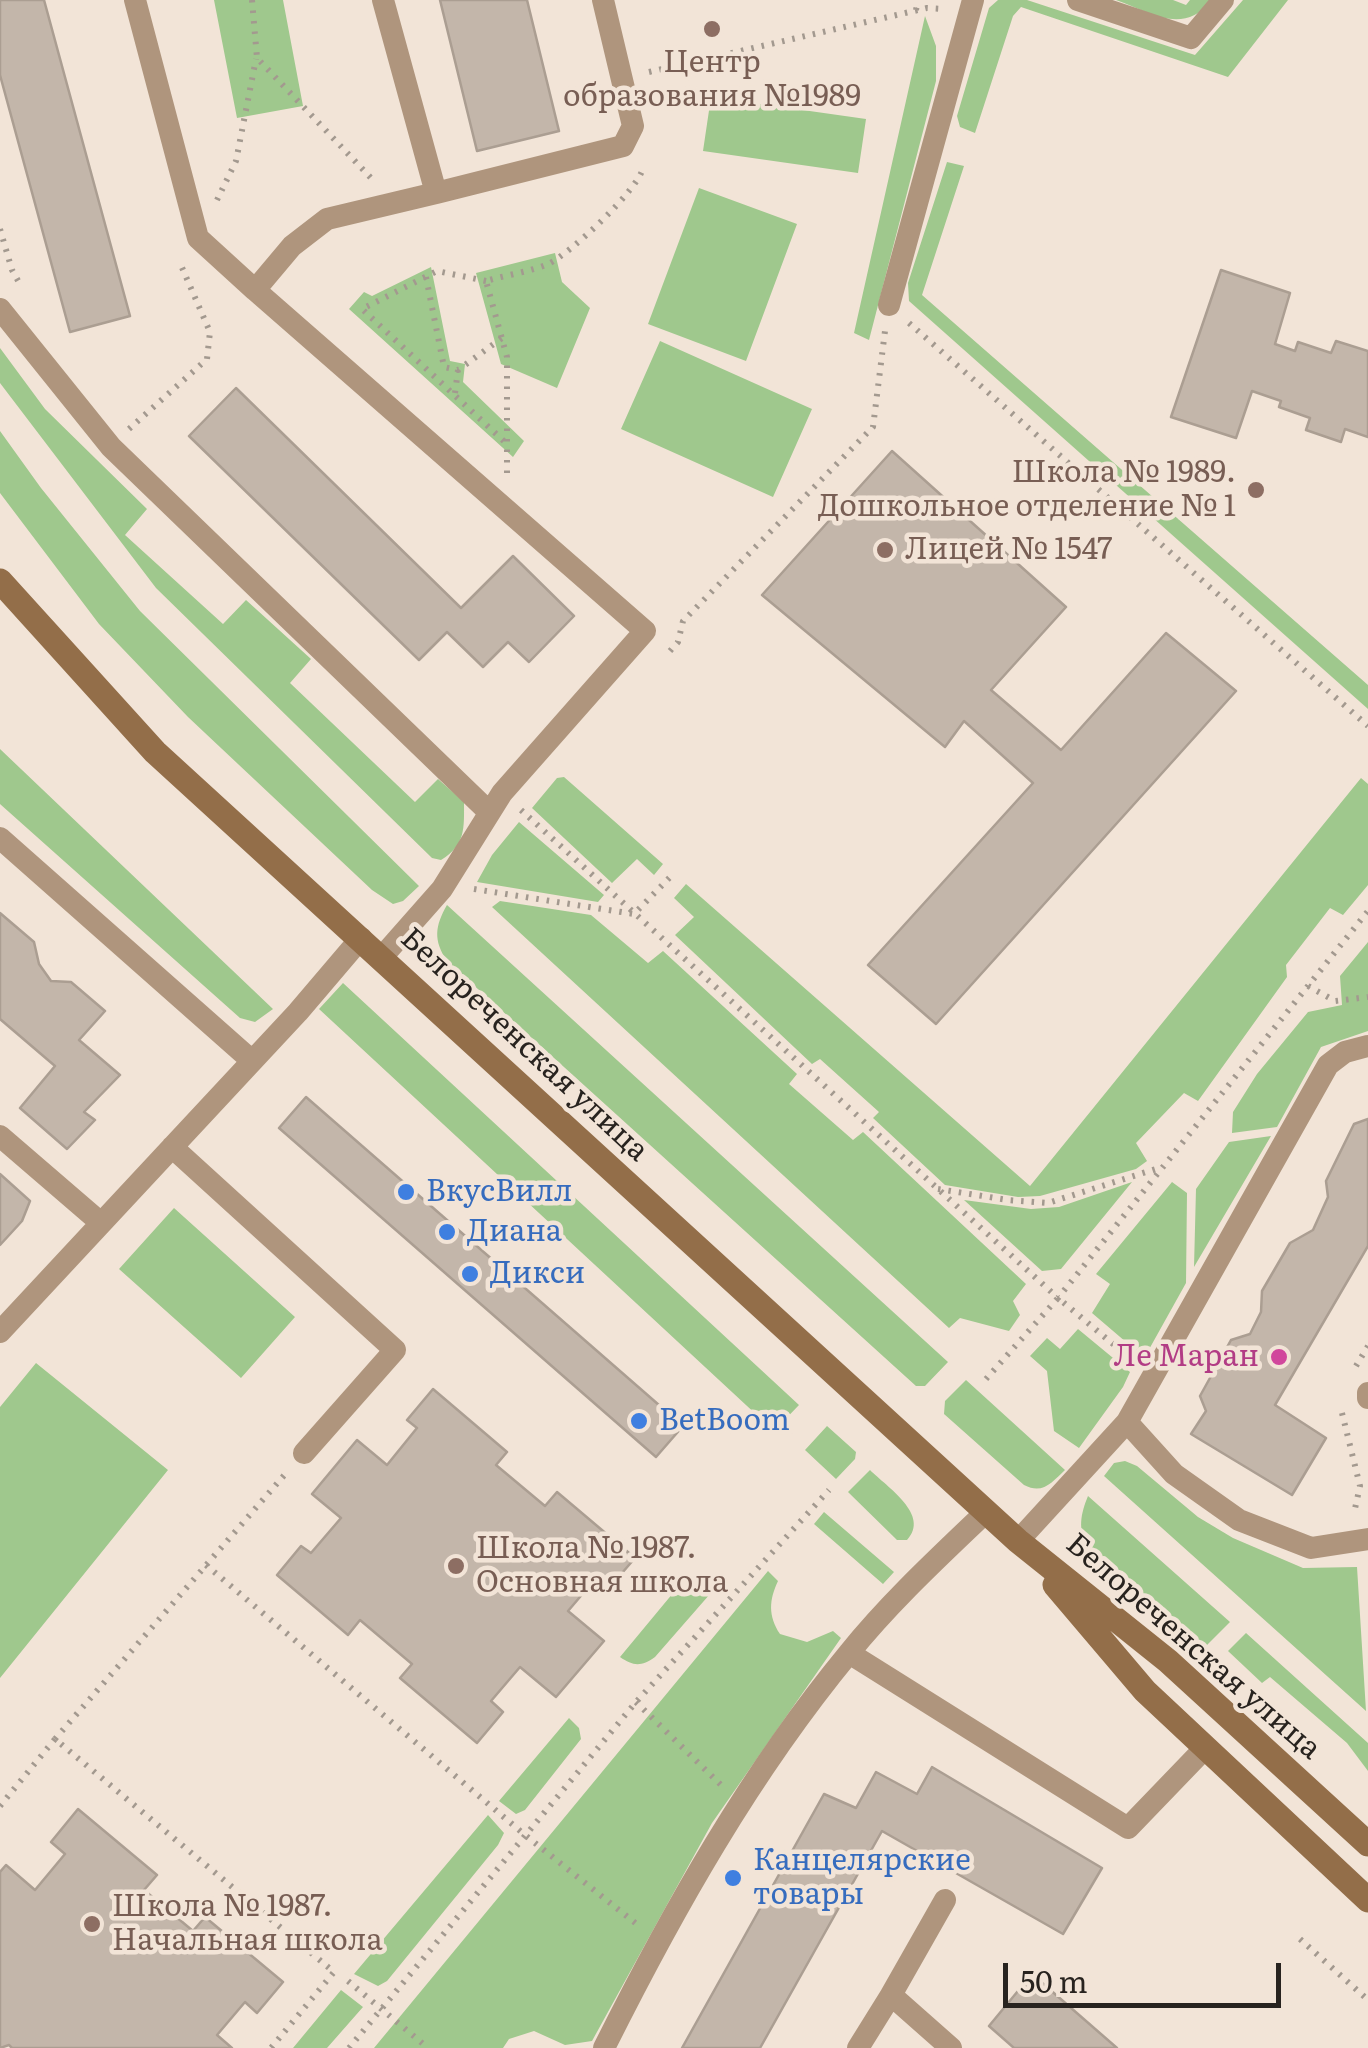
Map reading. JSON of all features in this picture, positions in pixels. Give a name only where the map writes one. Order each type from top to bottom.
[{"type":"main road","name":"Белореченская улица","points":[[0,581],[155,752],[1018,1541],[1168,1661],[1368,1844]]},
{"type":"main road","name":"Белореченская улица","points":[[1018,1541],[1145,1691],[1368,1900]]},
{"type":"lane","points":[[135,0],[198,238],[645,631],[495,802],[442,888],[382,958]]},
{"type":"lane","points":[[384,0],[436,193]]},
{"type":"lane","points":[[255,290],[292,246],[327,219],[622,146],[633,126],[604,0]]},
{"type":"lane","points":[[1078,0],[1191,38],[1223,0]]},
{"type":"lane","points":[[889,306],[972,6]]},
{"type":"lane","points":[[0,310],[111,446],[495,802]]},
{"type":"lane","points":[[0,838],[251,1060]]},
{"type":"lane","points":[[0,1332],[361,938]]},
{"type":"lane","points":[[1018,1541],[1126,1422],[1328,1065],[1345,1052],[1368,1046]]},
{"type":"lane","points":[[0,1136],[101,1224]]},
{"type":"lane","points":[[172,1147],[395,1350],[304,1453]]},
{"type":"lane","points":[[1126,1422],[1174,1474],[1239,1520],[1311,1548],[1367,1536]]},
{"type":"lane","points":[[604,2048],[658,1941],[740,1803],[849,1653],[987,1511]]},
{"type":"lane","points":[[849,1653],[1128,1828],[1205,1748]]},
{"type":"lane","points":[[858,2048],[945,1900]]},
{"type":"lane","points":[[891,1995],[950,2048]]},
{"type":"path","points":[[128,430],[207,358],[210,332],[170,240],[198,238],[236,160],[256,58],[252,0]]},
{"type":"path","points":[[916,10],[918,0]]},
{"type":"path","points":[[622,78],[916,10],[972,6]]},
{"type":"path","points":[[256,58],[382,189]]},
{"type":"path","points":[[509,446],[362,308],[437,271],[486,280],[549,264],[631,192],[644,171],[643,162],[627,137]]},
{"type":"path","points":[[426,277],[444,367]]},
{"type":"path","points":[[486,280],[508,357],[505,508]]},
{"type":"path","points":[[665,656],[678,642],[684,621],[872,428],[889,306]]},
{"type":"path","points":[[889,306],[1368,726]]},
{"type":"path","points":[[455,395],[458,370],[502,338]]},
{"type":"path","points":[[433,375],[444,367],[458,370]]},
{"type":"path","points":[[510,824],[534,796]]},
{"type":"path","points":[[495,802],[521,810],[1058,1298],[1152,1377]]},
{"type":"path","points":[[634,914],[674,873]]},
{"type":"path","points":[[474,875],[468,888],[634,914]]},
{"type":"path","points":[[986,1379],[1058,1298],[1368,911]]},
{"type":"path","points":[[1308,986],[1334,1002],[1368,997]]},
{"type":"path","points":[[937,1188],[1008,1200],[1048,1202],[1163,1167]]},
{"type":"path","points":[[1348,1379],[1368,1346]]},
{"type":"path","points":[[1338,1395],[1360,1486],[1353,1517],[1342,1523]]},
{"type":"path","points":[[0,1806],[304,1453]]},
{"type":"path","points":[[349,2048],[636,1702],[829,1490]]},
{"type":"path","points":[[206,1565],[525,1835],[658,1941]]},
{"type":"path","points":[[636,1702],[740,1803]]},
{"type":"path","points":[[55,1739],[334,1972],[270,2048]]},
{"type":"path","points":[[1300,1939],[1368,2000]]},
{"type":"path","points":[[348,1981],[428,2048]]},
{"type":"green space","points":[[214,0],[283,0],[303,106],[237,118]]},
{"type":"green space","points":[[998,0],[1027,0],[1195,55],[1243,0],[1288,0],[1228,77],[1021,7],[1013,16],[975,133],[960,127],[957,116],[989,8]]},
{"type":"green space","points":[[1116,0],[1173,0],[1186,5],[1190,0],[1212,0],[1201,11],[1178,19]]},
{"type":"green space","points":[[925,16],[936,46],[936,81],[869,340],[854,333]]},
{"type":"green space","points":[[711,97],[866,119],[858,173],[703,151]]},
{"type":"green space","points":[[947,162],[964,166],[922,295],[1368,685],[1368,709],[909,301],[908,283]]},
{"type":"green space","points":[[699,188],[797,224],[746,361],[648,324]]},
{"type":"green space","points":[[555,253],[562,282],[590,308],[557,388],[501,364],[476,273]]},
{"type":"green space","points":[[431,267],[450,361],[465,364],[463,382],[524,441],[513,457],[349,309],[364,292],[372,296]]},
{"type":"green space","points":[[660,341],[812,409],[773,497],[621,429]]},
{"type":"green space","points":[[0,348],[45,409],[147,509],[125,535],[223,624],[246,600],[311,659],[290,683],[415,802],[438,779],[464,802],[462,835],[449,854],[441,860],[432,858],[156,588],[0,383]]},
{"type":"green space","points":[[0,431],[140,611],[419,886],[403,901],[393,904],[372,890],[188,717],[99,624],[0,493]]},
{"type":"green space","points":[[0,749],[273,1009],[255,1022],[240,1018],[0,804]]},
{"type":"green space","points":[[564,777],[663,864],[654,875],[637,859],[612,883],[532,808],[557,778]]},
{"type":"green space","points":[[1361,778],[1368,784],[1368,885],[1343,915],[1330,908],[1286,965],[1287,977],[1198,1101],[1184,1093],[1136,1143],[1147,1161],[1136,1169],[1040,1196],[1018,1197],[945,1185],[873,1118],[879,1112],[820,1059],[812,1064],[675,935],[694,917],[674,898],[686,884],[1030,1186]]},
{"type":"green space","points":[[519,822],[604,895],[598,902],[477,882],[492,855]]},
{"type":"green space","points":[[500,901],[591,915],[648,963],[663,951],[797,1074],[789,1084],[853,1140],[863,1132],[1026,1284],[1013,1301],[1020,1315],[1009,1331],[960,1318],[949,1328],[492,907]]},
{"type":"green space","points":[[447,905],[948,1362],[925,1386],[916,1386],[447,961],[437,933]]},
{"type":"green space","points":[[1368,942],[1368,1031],[1321,1047],[1277,1127],[1232,1133],[1233,1112],[1257,1074],[1308,1012],[1342,1005],[1340,976]]},
{"type":"green space","points":[[343,983],[799,1405],[774,1431],[319,1009]]},
{"type":"green space","points":[[1271,1136],[1194,1267],[1196,1189],[1229,1142]]},
{"type":"green space","points":[[1132,1182],[1061,1269],[1042,1271],[964,1200],[1031,1209],[1059,1207]]},
{"type":"green space","points":[[1172,1182],[1187,1193],[1186,1283],[1147,1353],[1140,1354],[1092,1313],[1110,1284],[1096,1274]]},
{"type":"green space","points":[[174,1208],[295,1317],[241,1378],[119,1269]]},
{"type":"green space","points":[[1078,1329],[1130,1372],[1079,1448],[1054,1431],[1047,1371],[1030,1356],[1047,1338],[1060,1349]]},
{"type":"green space","points":[[36,1363],[168,1470],[0,1678],[0,1407]]},
{"type":"green space","points":[[966,1380],[1065,1470],[1042,1488],[1024,1485],[944,1414],[945,1401]]},
{"type":"green space","points":[[827,1426],[856,1452],[855,1459],[836,1479],[805,1450]]},
{"type":"green space","points":[[1125,1461],[1137,1466],[1198,1517],[1233,1538],[1303,1568],[1357,1567],[1366,1711],[1104,1476],[1114,1463]]},
{"type":"green space","points":[[870,1470],[910,1511],[913,1531],[907,1540],[897,1540],[848,1492]]},
{"type":"green space","points":[[1088,1496],[1230,1622],[1202,1650],[1088,1546],[1081,1521]]},
{"type":"green space","points":[[824,1512],[894,1572],[883,1584],[814,1524]]},
{"type":"green space","points":[[768,1571],[778,1581],[771,1608],[780,1634],[807,1642],[833,1631],[841,1638],[712,1823],[592,2041],[565,2045],[534,2031],[509,2039],[503,2048],[374,2048]]},
{"type":"green space","points":[[688,1575],[710,1594],[655,1657],[637,1664],[620,1657]]},
{"type":"green space","points":[[1246,1633],[1368,1743],[1368,1771],[1347,1743],[1270,1677],[1262,1683],[1228,1651]]},
{"type":"green space","points":[[569,1718],[579,1728],[581,1739],[525,1810],[516,1814],[499,1801]]},
{"type":"green space","points":[[488,1815],[504,1833],[498,1845],[387,1981],[378,1986],[354,1974]]},
{"type":"green space","points":[[341,1990],[363,2007],[327,2048],[293,2048]]},
{"type":"building","points":[[0,0],[44,0],[130,316],[70,332],[0,75]]},
{"type":"building","points":[[440,0],[527,0],[559,131],[477,151]]},
{"type":"building","points":[[1221,270],[1290,293],[1275,344],[1295,351],[1298,342],[1331,353],[1336,341],[1368,351],[1368,437],[1345,429],[1341,442],[1306,430],[1310,418],[1279,407],[1281,401],[1252,391],[1236,438],[1171,417]]},
{"type":"building","points":[[236,388],[461,608],[513,556],[574,616],[529,662],[508,642],[483,667],[447,632],[419,660],[189,436]]},
{"type":"building","points":[[892,451],[1066,607],[991,690],[1061,750],[1166,633],[1236,691],[936,1024],[868,965],[1033,783],[964,721],[945,747],[762,595]]},
{"type":"building","points":[[0,913],[34,942],[39,964],[51,981],[71,982],[105,1011],[79,1040],[120,1075],[84,1112],[95,1120],[67,1149],[20,1108],[55,1066],[0,1019]]},
{"type":"building","points":[[306,1097],[683,1426],[656,1457],[279,1128]]},
{"type":"building","points":[[1368,1119],[1368,1246],[1275,1405],[1326,1438],[1292,1495],[1191,1434],[1206,1411],[1200,1396],[1231,1340],[1250,1334],[1261,1312],[1262,1291],[1290,1243],[1313,1230],[1328,1197],[1326,1181],[1354,1124]]},
{"type":"building","points":[[0,1174],[30,1201],[22,1221],[0,1245]]},
{"type":"building","name":"Школа № 1987. Основная школа","points":[[433,1389],[507,1452],[496,1465],[545,1506],[557,1492],[635,1558],[609,1588],[597,1577],[568,1611],[604,1641],[556,1697],[520,1667],[491,1701],[503,1712],[477,1743],[400,1678],[412,1664],[360,1620],[348,1635],[277,1575],[301,1546],[311,1553],[341,1518],[312,1494],[357,1440],[387,1465],[417,1428],[407,1420]]},
{"type":"building","points":[[932,1767],[1102,1868],[1063,1934],[882,1831],[760,2048],[682,2048],[824,1794],[856,1808],[876,1772],[917,1794]]},
{"type":"building","name":"Школа № 1987. Начальная школа","points":[[78,1809],[157,1875],[144,1890],[193,1931],[205,1917],[283,1982],[257,2013],[245,2002],[217,2035],[232,2048],[0,2048],[0,1872],[6,1865],[35,1890],[65,1854],[51,1842]]},
{"type":"building","points":[[1032,1974],[1117,2048],[1014,2048],[989,2026]]},
{"type":"place","name":"Центр образования №1989","points":[[712,29]]},
{"type":"place","name":"Школа № 1989. Дошкольное отделение № 1","points":[[1256,490]]},
{"type":"place","name":"Лицей № 1547","points":[[885,550]]},
{"type":"place","name":"ВкусВилл","points":[[406,1192]]},
{"type":"place","name":"Диана","points":[[447,1232]]},
{"type":"place","name":"Дикси","points":[[470,1274]]},
{"type":"place","name":"Ле Маран","points":[[1279,1357]]},
{"type":"place","name":"BetBoom","points":[[639,1421]]},
{"type":"place","name":"Школа № 1987. Основная школа","points":[[456,1566]]},
{"type":"place","name":"Канцелярские товары","points":[[733,1878]]},
{"type":"place","name":"Школа № 1987. Начальная школа","points":[[92,1924]]}]
